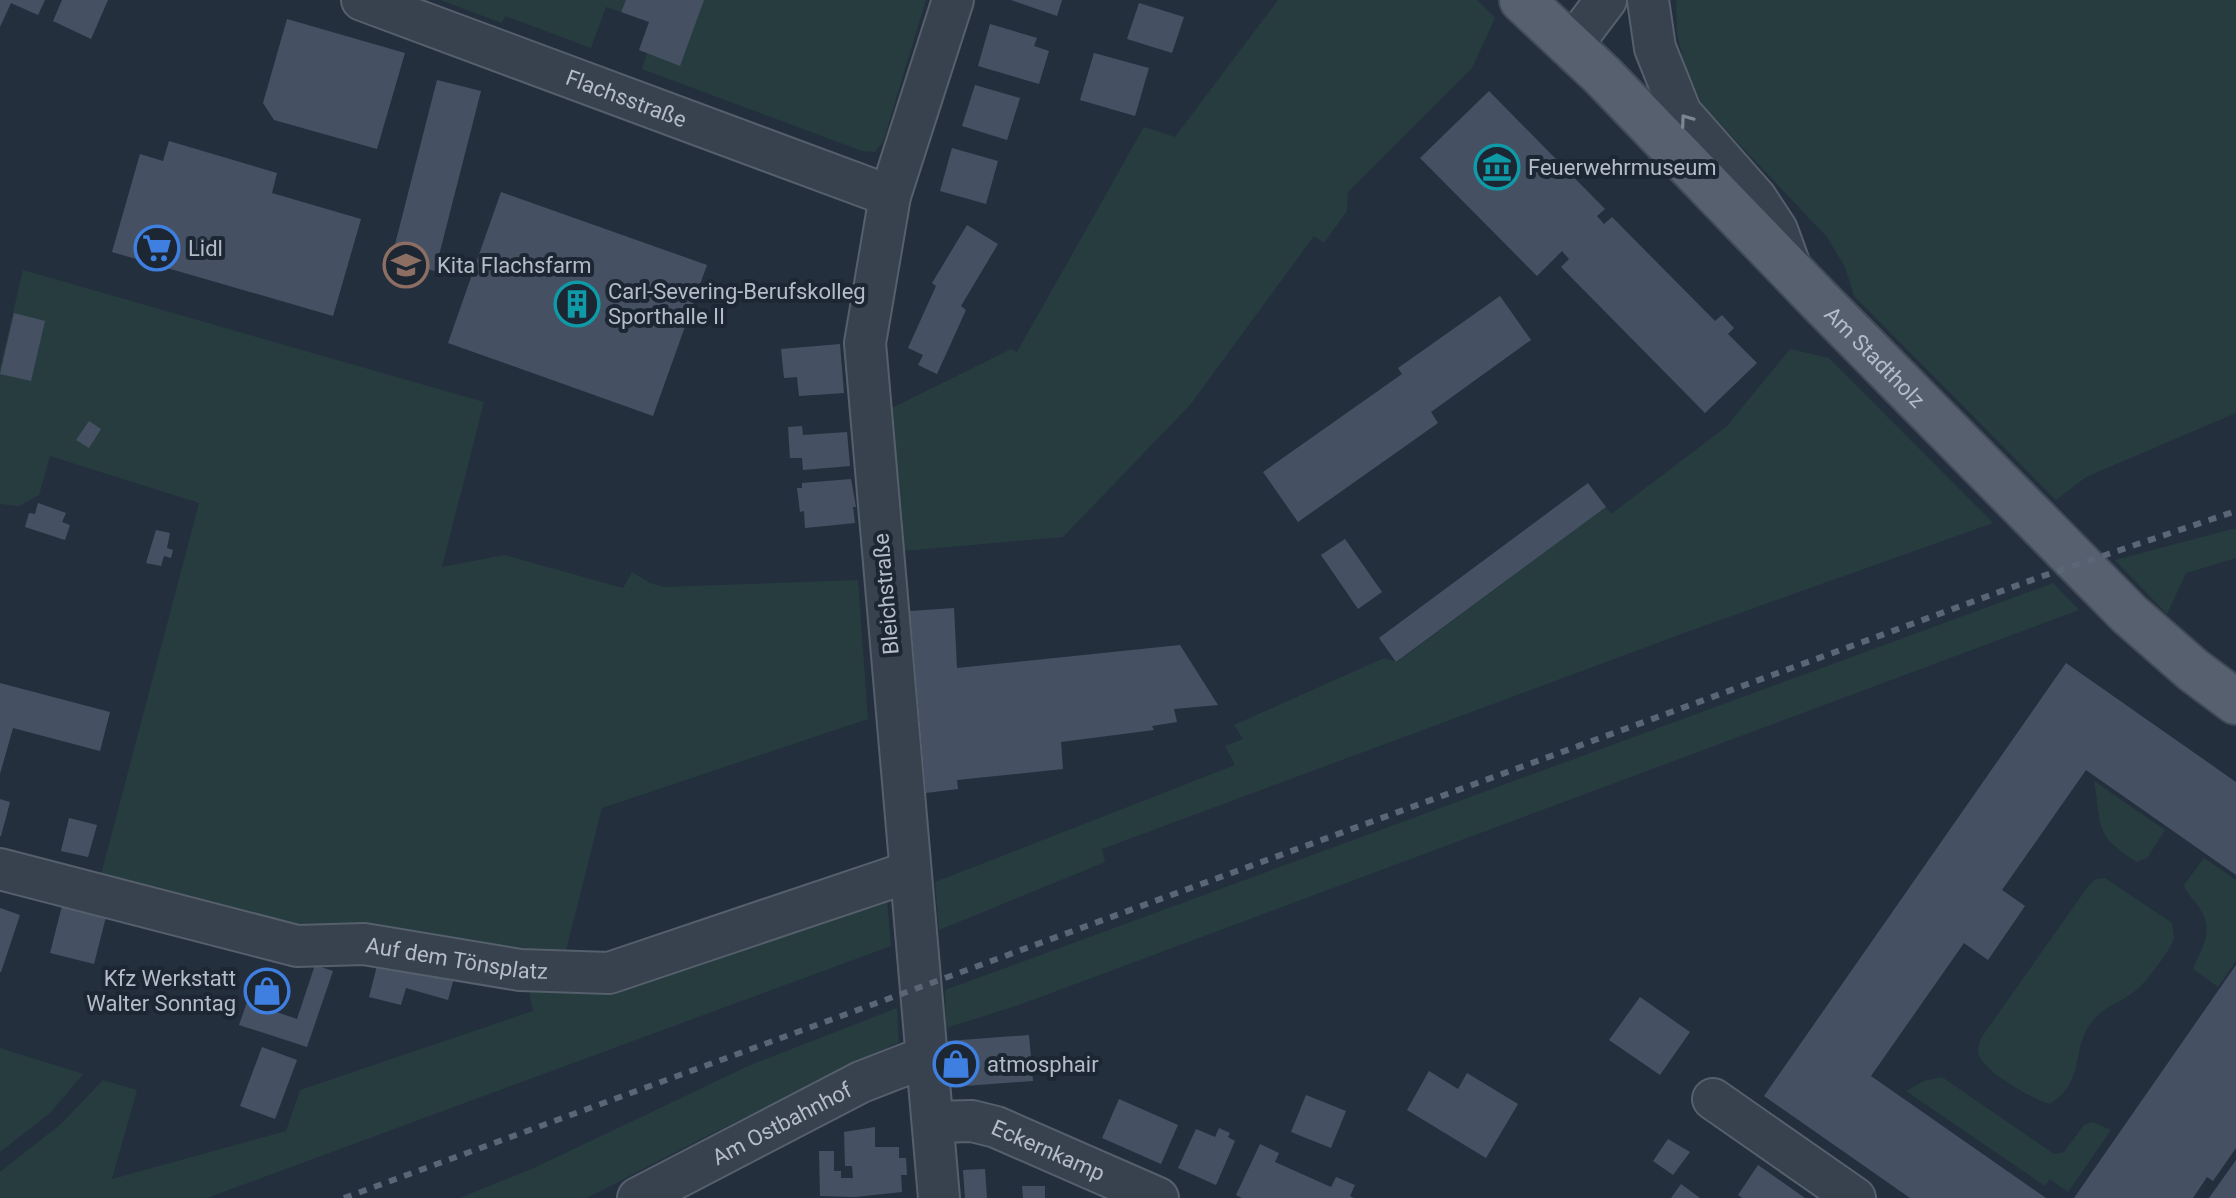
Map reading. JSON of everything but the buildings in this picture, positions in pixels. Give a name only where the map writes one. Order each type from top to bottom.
[{"type":"main road","name":"Am Stadtholz","points":[[1522,0],[1572,45],[2129,614],[2193,670],[2236,702]]},
{"type":"street","name":"Flachsstraße","points":[[362,0],[890,196]]},
{"type":"street","name":"Bleichstraße","points":[[939,1198],[865,343],[890,196],[953,0]]},
{"type":"street","points":[[1572,45],[1606,0]]},
{"type":"street","points":[[1648,0],[1655,48],[1681,113],[1756,198],[1777,230],[1794,274]]},
{"type":"street","name":"Auf dem Tönsplatz","points":[[0,869],[297,946],[364,944],[520,970],[609,973],[909,872]]},
{"type":"street","name":"Am Ostbahnhof","points":[[638,1198],[861,1082],[928,1056]]},
{"type":"street","points":[[1713,1099],[1855,1198]]},
{"type":"street","name":"Eckernkamp","points":[[934,1122],[972,1121],[996,1127],[1158,1198]]},
{"type":"green space","points":[[440,0],[626,0],[621,12],[606,7],[591,48],[505,16],[502,23]]},
{"type":"green space","points":[[704,0],[926,0],[883,142],[875,152],[862,151],[642,69],[647,53]]},
{"type":"green space","points":[[1278,0],[1477,0],[1495,18],[1472,68],[1348,192],[1347,211],[1324,243],[1314,236],[1190,405],[1063,537],[903,551],[890,409],[1011,349],[1017,352],[1144,127],[1175,137]]},
{"type":"green space","points":[[1676,0],[2236,0],[2236,413],[2086,477],[2056,500],[1854,296],[1845,267],[1827,237],[1703,106],[1684,62],[1677,34]]},
{"type":"green space","points":[[23,270],[484,402],[442,567],[504,555],[623,588],[632,572],[664,587],[858,580],[868,719],[602,808],[563,962],[302,934],[99,882],[199,503],[50,456],[39,495],[19,506],[0,504],[0,368]]},
{"type":"green space","points":[[1790,349],[1829,358],[1993,523],[1687,632],[1102,849],[1105,862],[939,930],[935,882],[1235,765],[1225,746],[1243,739],[1234,725],[1384,658],[1397,662],[1606,507],[1611,514],[1726,427]]},
{"type":"green space","points":[[2236,528],[2236,558],[2186,573],[2167,614],[2115,560]]},
{"type":"green space","points":[[2053,583],[2079,610],[1019,1005],[946,1028],[945,990]]},
{"type":"green space","points":[[2094,781],[2165,830],[2147,858],[2137,862],[2107,837],[2102,829]]},
{"type":"green space","points":[[2204,858],[2236,880],[2236,961],[2218,987],[2193,969],[2207,931],[2204,916],[2184,885]]},
{"type":"green space","points":[[2105,878],[2172,923],[2174,939],[2139,987],[2094,1019],[2086,1030],[2069,1084],[2050,1104],[2020,1090],[1987,1067],[1978,1051],[1980,1042],[2089,885],[2096,879]]},
{"type":"green space","points":[[886,887],[891,946],[207,1198],[0,1198],[0,1172],[61,1124],[103,1080],[137,1090],[112,1179],[286,1131],[300,1090],[533,1011],[527,983]]},
{"type":"green space","points":[[897,1008],[899,1042],[587,1198],[460,1198],[536,1167],[748,1066]]},
{"type":"green space","points":[[0,1048],[83,1074],[50,1113],[0,1152]]},
{"type":"green space","points":[[1942,1077],[2054,1154],[2064,1152],[2084,1125],[2093,1122],[2111,1130],[2068,1192],[2050,1179],[2045,1186],[1906,1091],[1924,1081]]},
{"type":"railway","points":[[344,1198],[2040,577],[2236,511]]},
{"type":"place","name":"Feuerwehrmuseum","points":[[1497,167]]},
{"type":"place","name":"Lidl","points":[[157,248]]},
{"type":"place","name":"Kita Flachsfarm","points":[[406,265]]},
{"type":"place","name":"Carl-Severing-Berufskolleg Sporthalle II","points":[[577,304]]},
{"type":"place","name":"Kfz Werkstatt Walter Sonntag","points":[[267,991]]},
{"type":"place","name":"atmosphair","points":[[956,1064]]}]
